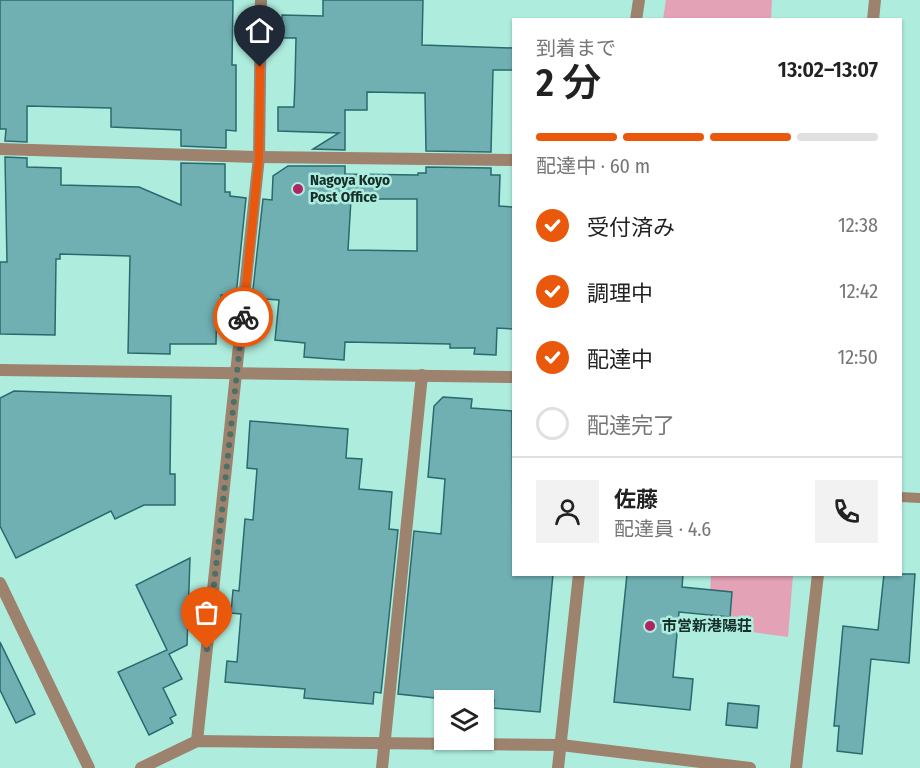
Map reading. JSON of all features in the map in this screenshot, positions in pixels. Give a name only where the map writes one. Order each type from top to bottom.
[{"type":"street","points":[[197,741],[259,157],[261,0]]},
{"type":"street","points":[[636,18],[639,0]]},
{"type":"street","points":[[873,18],[874,0]]},
{"type":"street","points":[[0,149],[259,157],[512,160]]},
{"type":"street","points":[[0,370],[512,377]]},
{"type":"street","points":[[382,768],[422,375]]},
{"type":"street","points":[[558,768],[579,576]]},
{"type":"street","points":[[796,768],[818,576]]},
{"type":"street","points":[[0,583],[89,768]]},
{"type":"street","points":[[141,768],[197,741],[561,745],[750,768]]},
{"type":"lane","points":[[902,497],[920,498]]},
{"type":"shaded area","points":[[666,0],[772,0],[771,18],[663,18]]},
{"type":"shaded area","points":[[711,576],[793,576],[788,637],[708,626]]},
{"type":"building","points":[[0,0],[233,0],[232,65],[236,65],[236,131],[226,130],[226,148],[181,146],[181,130],[111,127],[111,108],[27,106],[27,142],[5,141],[6,129],[0,129]]},
{"type":"building","points":[[323,0],[423,0],[422,45],[512,48],[512,70],[493,70],[491,152],[426,151],[425,93],[367,92],[367,110],[345,110],[345,150],[313,149],[339,133],[278,131],[278,107],[294,107],[295,81],[296,38],[281,38],[282,15],[323,16]]},
{"type":"building","points":[[5,157],[27,158],[27,167],[61,168],[61,185],[139,187],[181,205],[181,163],[225,164],[225,192],[230,192],[230,196],[246,198],[236,296],[221,295],[221,307],[217,307],[216,344],[170,344],[170,354],[128,353],[130,256],[60,254],[60,259],[56,259],[55,335],[0,334],[0,262],[7,262]]},
{"type":"building","points":[[288,166],[345,166],[345,174],[418,175],[418,173],[426,173],[426,167],[491,168],[491,175],[500,175],[499,206],[512,207],[512,329],[497,328],[496,355],[474,354],[475,348],[450,348],[450,344],[345,342],[344,360],[304,357],[305,343],[275,340],[279,300],[252,298],[263,199],[272,200],[273,176]],"holes":[[[351,199],[417,199],[417,251],[348,250]]]},
{"type":"building","points":[[14,391],[171,396],[170,474],[175,474],[175,505],[144,505],[115,519],[111,511],[16,558],[0,526],[0,398]]},
{"type":"building","points":[[443,397],[472,399],[471,408],[512,411],[512,576],[553,576],[540,712],[494,708],[494,690],[434,690],[434,698],[398,694],[414,531],[441,534],[445,479],[428,477],[434,406]]},
{"type":"building","points":[[250,421],[348,429],[346,458],[362,459],[359,489],[392,492],[389,529],[398,530],[381,693],[374,692],[373,704],[304,698],[305,689],[225,682],[227,661],[237,662],[241,614],[231,613],[233,590],[239,591],[245,519],[253,520],[257,469],[247,468]]},
{"type":"building","points":[[190,558],[187,645],[169,654],[182,679],[163,688],[176,715],[170,718],[173,723],[149,735],[118,672],[167,650],[136,585]]},
{"type":"building","points":[[915,574],[909,663],[871,659],[862,754],[837,751],[839,726],[834,726],[843,626],[878,630],[884,576]]},
{"type":"building","name":"市営新港陽荘","points":[[627,576],[683,576],[682,587],[732,592],[730,617],[679,612],[673,677],[693,679],[690,710],[614,702]]},
{"type":"building","points":[[0,642],[35,714],[16,723],[0,690]]},
{"type":"building","points":[[728,703],[759,706],[757,728],[726,725]]},
{"type":"way so far","points":[[207,649],[243,317]]},
{"type":"place","name":"Nagoya Koyo Post Office","points":[[298,189]]},
{"type":"place","name":"市営新港陽荘","points":[[650,626]]},
{"type":"route","points":[[243,317],[259,157],[260,67]]}]
